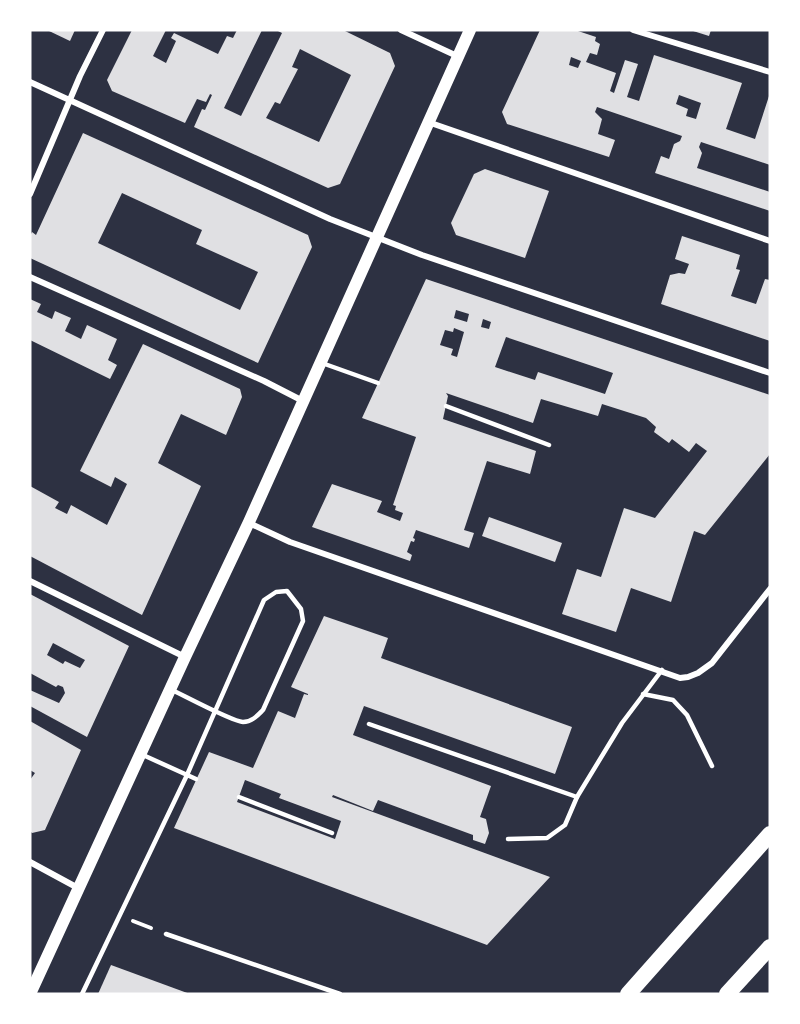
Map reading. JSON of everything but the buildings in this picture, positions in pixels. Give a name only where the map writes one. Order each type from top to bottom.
[{"type":"highway","points":[[628,994],[770,834]]},
{"type":"highway","points":[[727,994],[770,947]]},
{"type":"main road","points":[[30,994],[184,657],[249,522],[470,30]]},
{"type":"street","points":[[30,194],[103,30]]},
{"type":"street","points":[[401,30],[457,56]]},
{"type":"street","points":[[633,30],[770,72]]},
{"type":"street","points":[[30,82],[330,219],[422,255],[770,373]]},
{"type":"street","points":[[428,122],[770,241]]},
{"type":"street","points":[[30,277],[304,401]]},
{"type":"street","points":[[249,522],[290,542],[680,678],[706,669],[770,589]]},
{"type":"street","points":[[30,581],[184,657]]},
{"type":"street","points":[[30,862],[78,888]]},
{"type":"lane","points":[[319,362],[378,383]]},
{"type":"lane","points":[[446,406],[549,445]]},
{"type":"lane","points":[[81,994],[187,775],[214,711],[264,600],[276,592],[287,591],[301,609],[303,621],[263,710],[253,719],[243,722],[214,711],[170,689]]},
{"type":"lane","points":[[508,839],[547,838],[565,825],[577,797],[622,723],[662,670]]},
{"type":"lane","points":[[644,694],[673,700],[687,715],[712,766]]},
{"type":"lane","points":[[369,724],[577,797]]},
{"type":"lane","points":[[140,754],[196,779]]},
{"type":"lane","points":[[239,797],[333,833]]},
{"type":"lane","points":[[166,934],[340,994]]},
{"type":"path","points":[[119,916],[166,934]]}]
